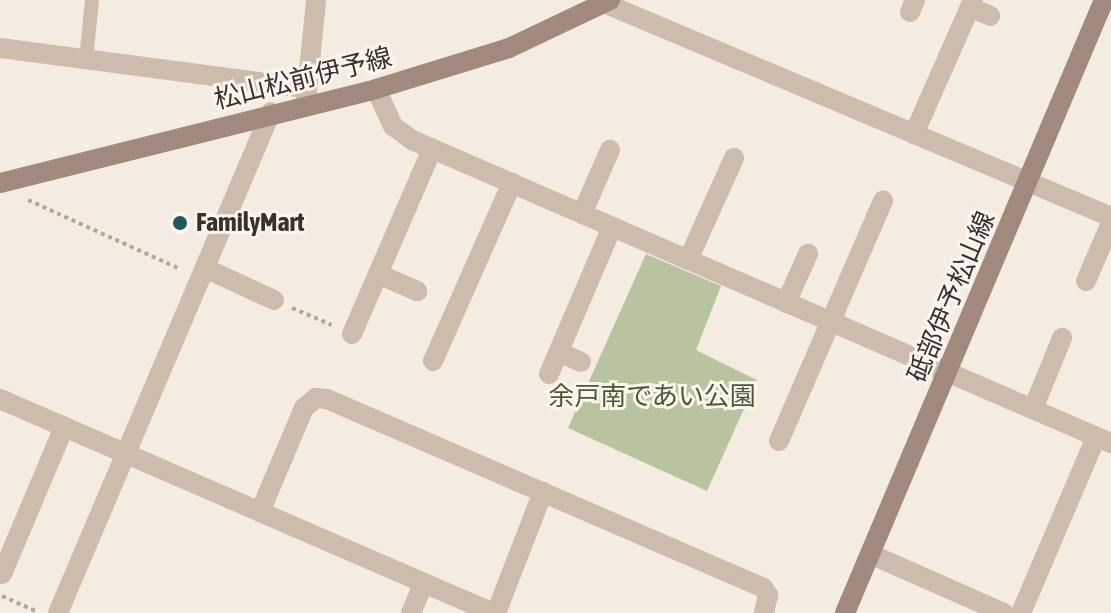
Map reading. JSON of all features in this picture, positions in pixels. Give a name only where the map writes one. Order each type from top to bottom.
[{"type":"main road","name":"砥部伊予松山線","points":[[845,613],[1104,0]]},
{"type":"main road","name":"松山松前伊予線","points":[[7,188],[271,112],[306,96],[376,89],[509,48],[607,1]]},
{"type":"street","points":[[0,48],[306,96],[316,0]]},
{"type":"street","points":[[607,1],[1111,217]]},
{"type":"street","points":[[914,134],[971,4],[990,16]]},
{"type":"street","points":[[376,89],[393,126],[432,149],[1104,440],[1021,613]]},
{"type":"street","points":[[58,613],[271,112]]},
{"type":"street","points":[[352,334],[432,149]]},
{"type":"street","points":[[582,214],[610,150]]},
{"type":"street","points":[[688,260],[734,158]]},
{"type":"street","points":[[433,361],[512,183]]},
{"type":"street","points":[[779,441],[883,201]]},
{"type":"street","points":[[1086,281],[1111,223]]},
{"type":"street","points":[[549,374],[612,227]]},
{"type":"street","points":[[786,303],[808,254]]},
{"type":"street","points":[[203,273],[274,300]]},
{"type":"street","points":[[378,274],[417,291]]},
{"type":"street","points":[[1033,409],[1062,338]]},
{"type":"street","points":[[559,352],[581,362]]},
{"type":"street","points":[[260,512],[304,408],[316,398],[763,588],[768,595],[764,613]]},
{"type":"street","points":[[0,399],[495,613],[543,492]]},
{"type":"street","points":[[1,585],[64,427]]},
{"type":"street","points":[[870,554],[1004,613]]},
{"type":"street","points":[[411,613],[424,583]]},
{"type":"lane","points":[[86,60],[92,0]]},
{"type":"path","points":[[7,188],[203,273]]},
{"type":"path","points":[[274,300],[352,334]]},
{"type":"path","points":[[1,585],[39,613]]},
{"type":"green space","name":"余戸南であい公園","points":[[646,254],[721,286],[696,350],[757,380],[707,491],[568,428]]},
{"type":"place","name":"FamilyMart","points":[[180,223]]}]
